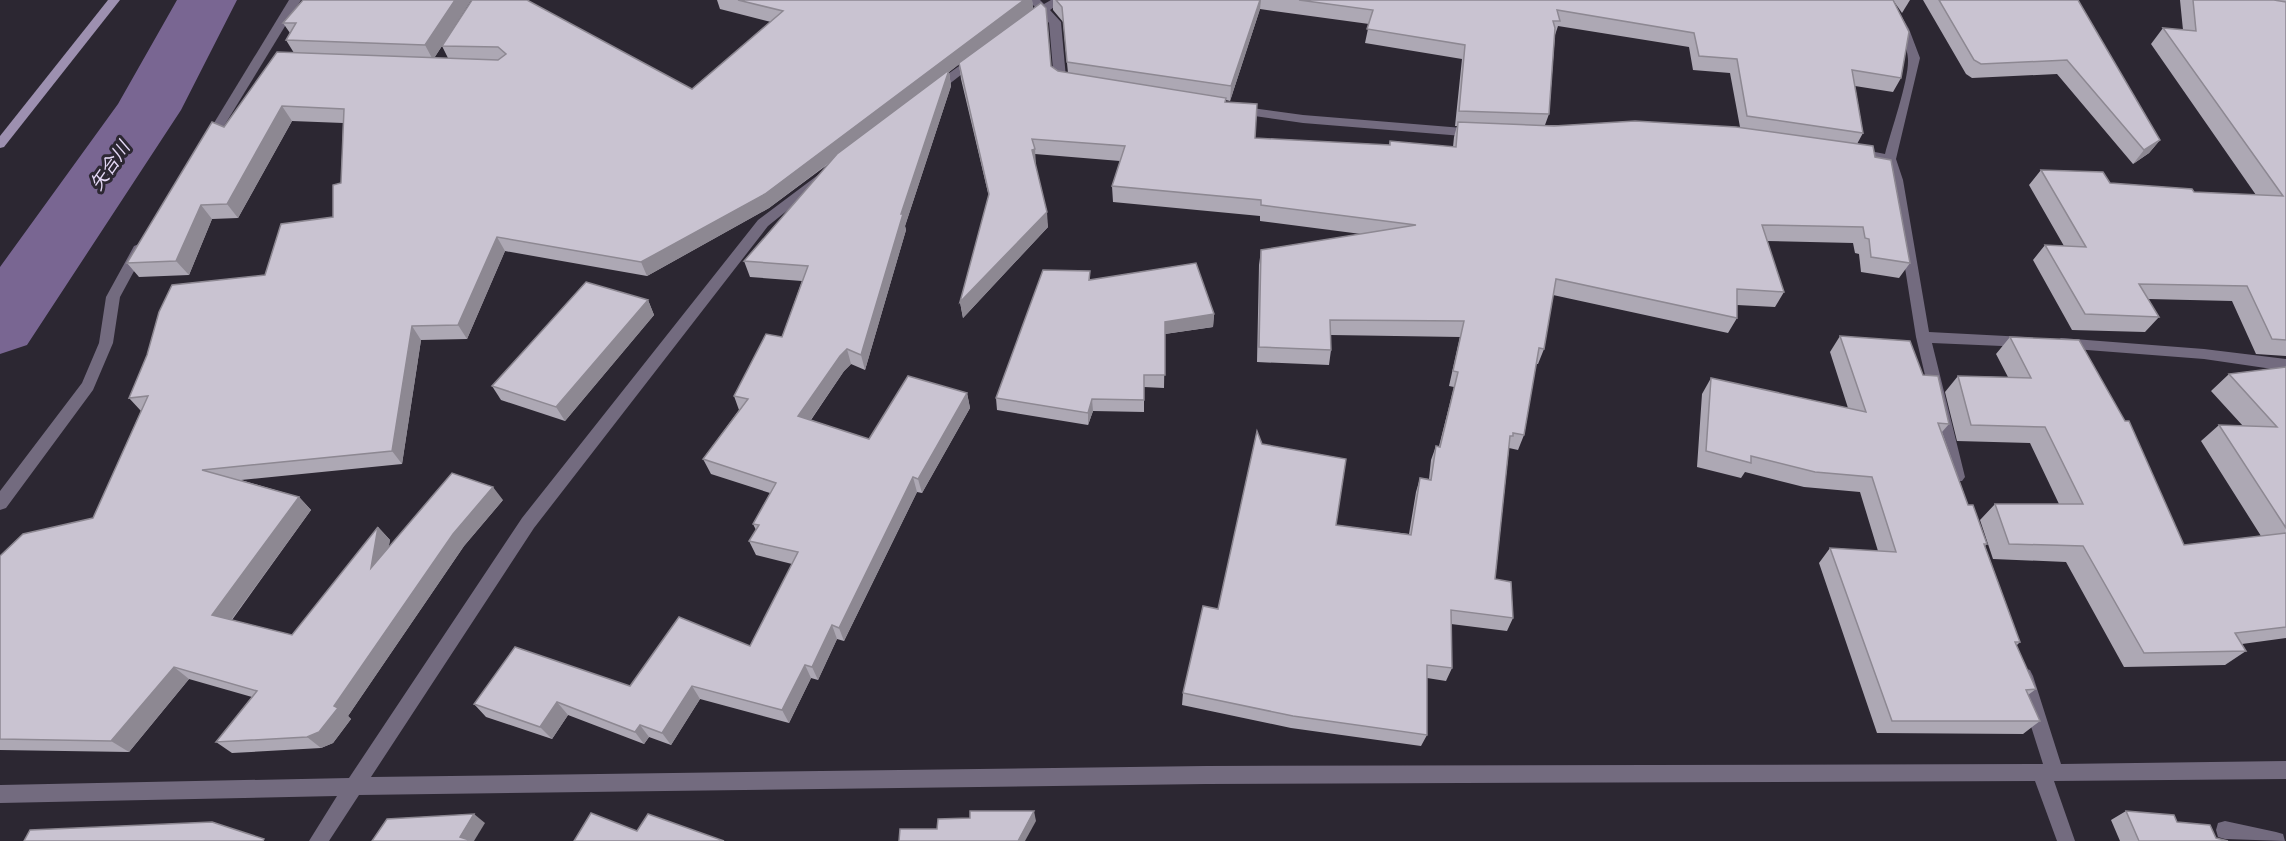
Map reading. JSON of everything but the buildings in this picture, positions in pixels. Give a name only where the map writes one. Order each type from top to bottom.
[{"type":"street","points":[[0,144],[114,0]]},
{"type":"street","points":[[199,157],[264,61],[295,0]]},
{"type":"street","points":[[1015,29],[1038,4],[1058,0]]},
{"type":"street","points":[[1886,0],[1903,29],[1914,58],[1890,159],[1897,180],[1923,337],[1948,448],[1961,490]]},
{"type":"street","points":[[1038,4],[1055,22],[1060,81],[1083,85]]},
{"type":"street","points":[[924,98],[988,50]]},
{"type":"street","points":[[1221,107],[1303,119],[1492,134]]},
{"type":"street","points":[[1844,151],[1890,159]]},
{"type":"street","points":[[318,841],[528,523],[684,320],[763,223],[833,167]]},
{"type":"street","points":[[0,503],[88,386],[106,343],[113,297],[123,274],[146,239]]},
{"type":"street","points":[[1923,337],[2043,342],[2204,354],[2286,365]]},
{"type":"street","points":[[2017,656],[2066,841]]},
{"type":"street","points":[[0,794],[353,786],[1367,774],[2049,774],[2286,770]]},
{"type":"street","points":[[2225,830],[2276,841]]},
{"type":"waterway","name":"矢合川","points":[[0,325],[148,110],[207,0]]}]
